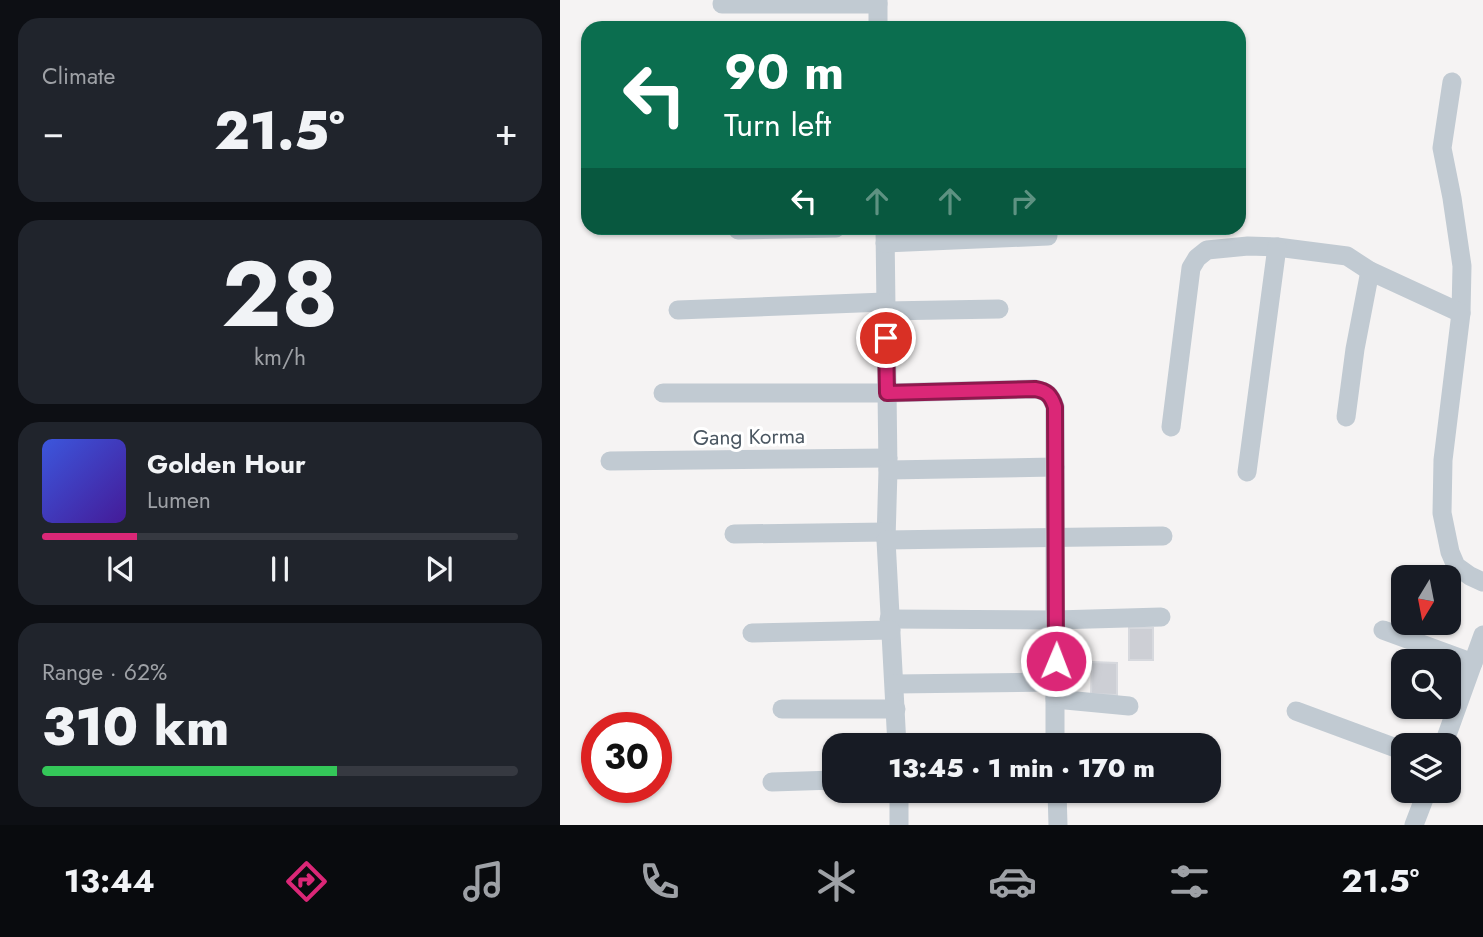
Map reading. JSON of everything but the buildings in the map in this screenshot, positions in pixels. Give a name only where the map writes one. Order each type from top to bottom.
[{"type":"street","points":[[722,4],[878,2],[878,21]]},
{"type":"street","points":[[1452,82],[1442,148],[1462,266],[1461,313],[1443,460],[1441,513],[1456,566],[1483,582]]},
{"type":"street","points":[[897,733],[886,536],[888,464],[885,235],[1048,236]]},
{"type":"street","points":[[1171,427],[1191,268],[1206,250],[1248,246],[1277,247],[1347,257],[1370,271],[1461,313]]},
{"type":"street","points":[[1247,472],[1277,247]]},
{"type":"street","points":[[1346,417],[1355,349],[1370,271]]},
{"type":"street","points":[[678,310],[885,307],[999,309]]},
{"type":"street","points":[[663,393],[1043,390],[1052,396],[1055,407],[1055,733]]},
{"type":"street","name":"Gang Korma","points":[[610,461],[1055,467]]},
{"type":"street","points":[[734,534],[1056,538],[1163,536]]},
{"type":"street","points":[[752,633],[890,624],[1161,617]]},
{"type":"street","points":[[1383,630],[1473,663]]},
{"type":"street","points":[[1448,733],[1483,635]]},
{"type":"street","points":[[895,684],[1055,690],[1129,706]]},
{"type":"street","points":[[782,709],[896,709]]},
{"type":"street","points":[[1296,711],[1391,746]]},
{"type":"street","points":[[772,782],[822,780]]},
{"type":"street","points":[[899,803],[899,825]]},
{"type":"street","points":[[1057,803],[1058,825]]},
{"type":"street","points":[[1414,825],[1422,803]]},
{"type":"route","points":[[886,338],[887,393],[1035,389],[1043,390],[1052,396],[1055,407],[1056,661]]}]
